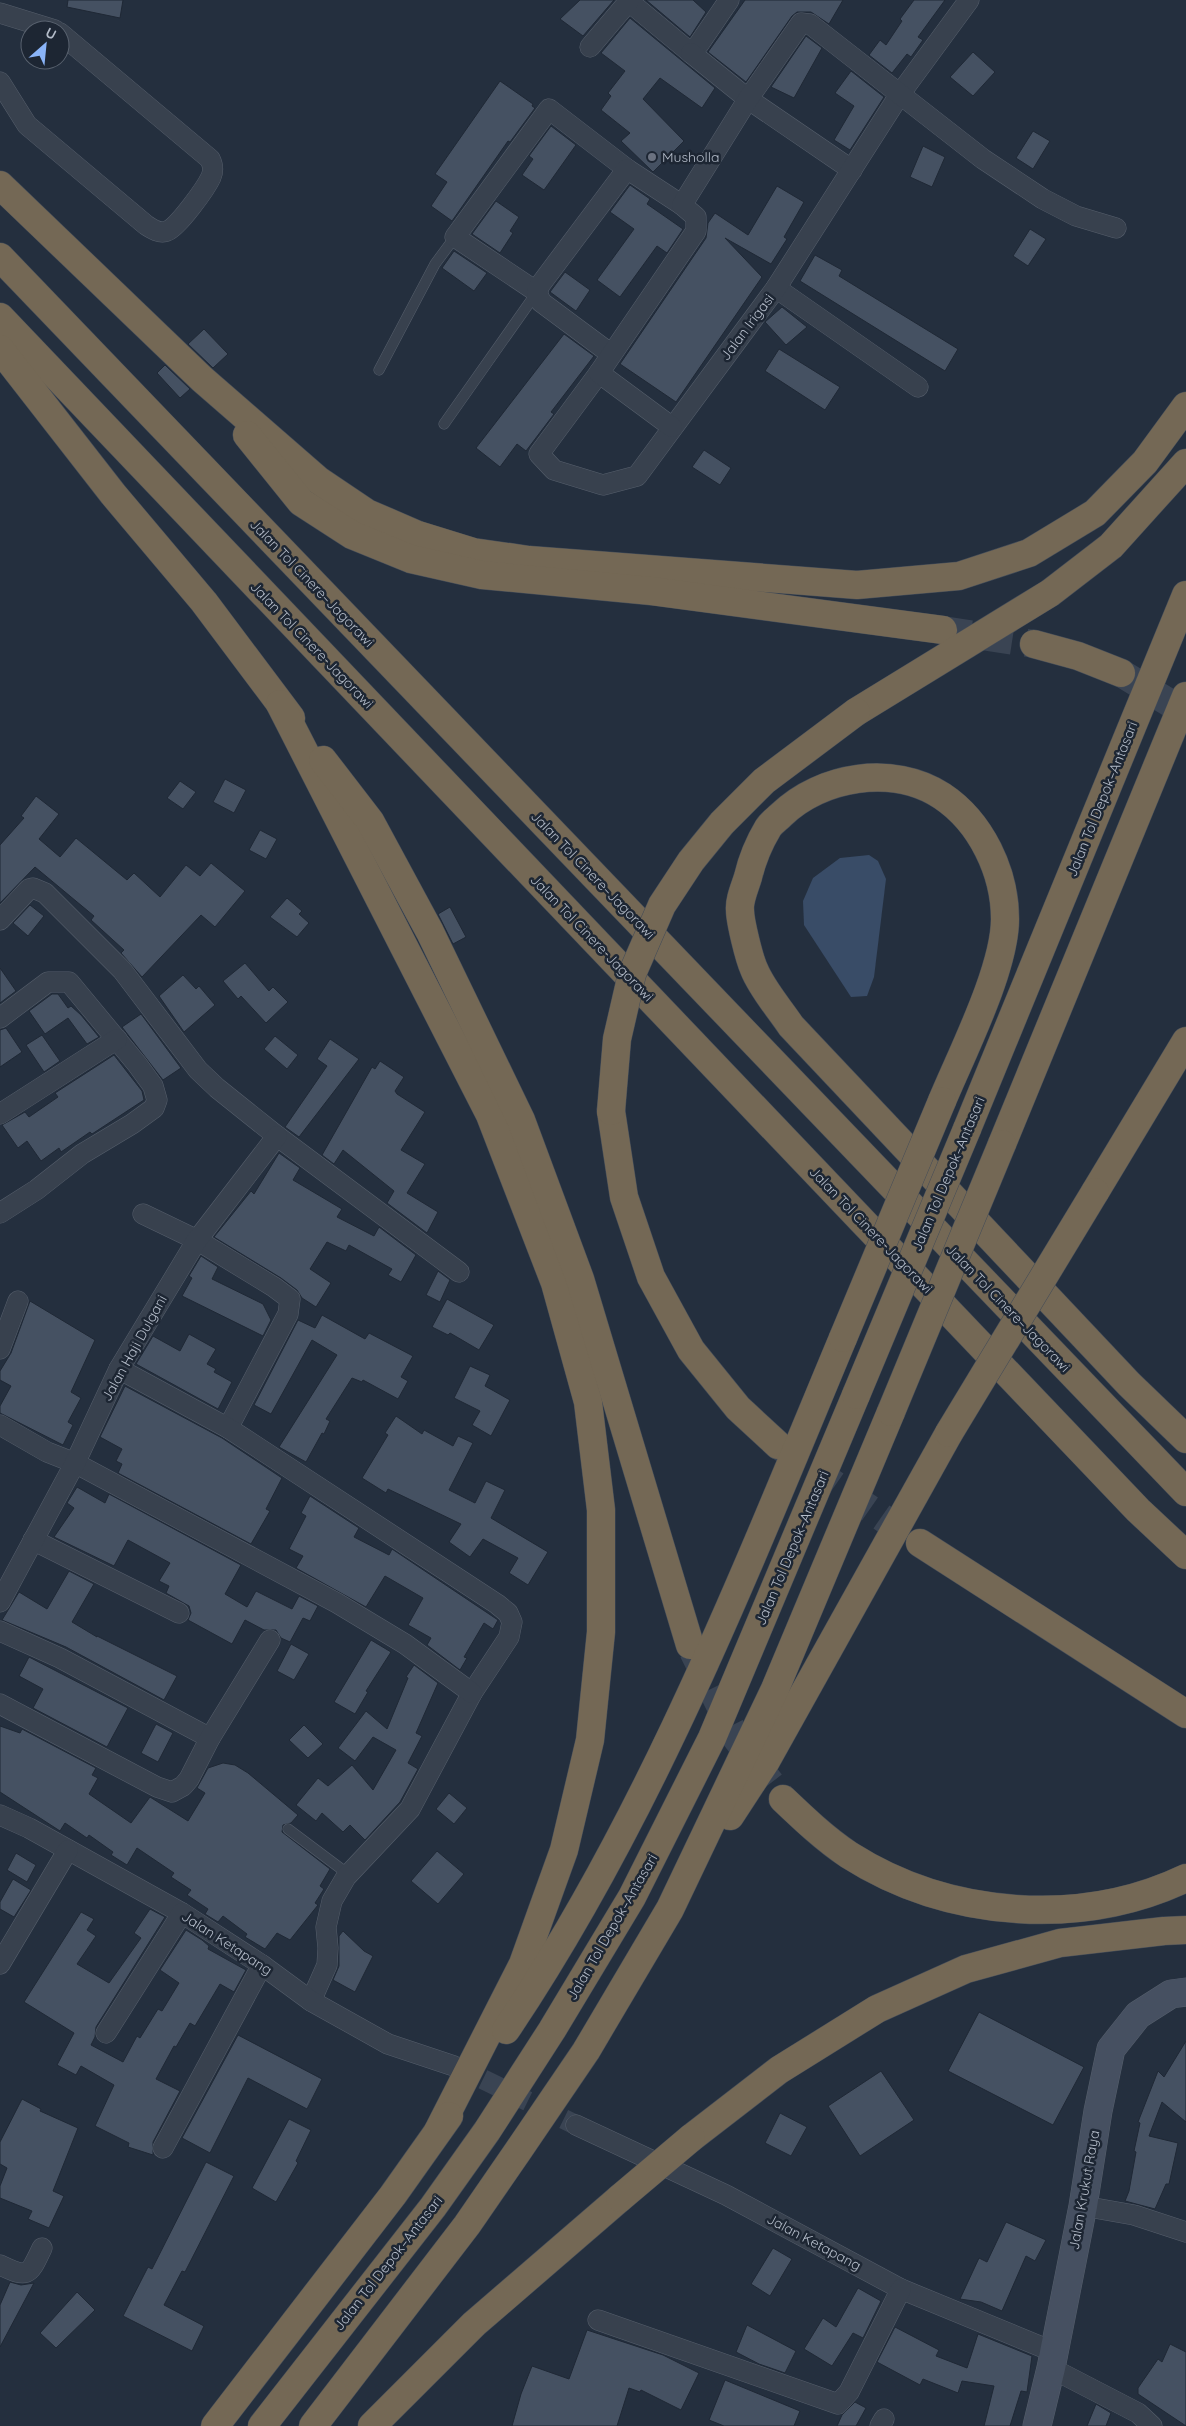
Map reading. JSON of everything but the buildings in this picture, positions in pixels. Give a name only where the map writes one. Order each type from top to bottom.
[{"type":"highway","points":[[0,185],[202,379],[318,480],[367,512],[418,535],[463,549],[528,560],[857,585],[959,576],[1029,552],[1095,513],[1145,462],[1186,406]]},
{"type":"highway","name":"Jalan Tol Cinere–Jagorawi","points":[[0,257],[1186,1492]]},
{"type":"highway","name":"Jalan Tol Cinere-Jagorawi","points":[[0,318],[1138,1510],[1186,1555]]},
{"type":"highway","points":[[0,349],[113,494],[204,602],[370,822],[430,932],[521,1120],[580,1279],[690,1645]]},
{"type":"highway","points":[[202,379],[301,502],[352,535],[411,559],[482,575],[651,592],[943,630]]},
{"type":"highway","points":[[778,1445],[738,1408],[690,1350],[651,1277],[624,1197],[611,1111],[617,1039],[632,974],[662,906],[691,861],[722,822],[764,781],[856,712],[1050,593],[1111,546],[1184,466]]},
{"type":"highway","name":"Jalan Tol Depok–Antasari","points":[[262,2426],[433,2207],[487,2131],[552,2030],[632,1897],[712,1738],[856,1396],[1186,595]]},
{"type":"highway","points":[[1034,644],[1078,656],[1121,673]]},
{"type":"highway","points":[[670,1909],[775,1690],[1186,696]]},
{"type":"highway","points":[[280,704],[490,1115],[555,1283],[588,1402],[601,1510],[601,1632],[590,1740],[564,1850],[523,1964],[438,2131]]},
{"type":"highway","points":[[215,2426],[387,2202],[438,2131],[531,1993],[635,1810],[709,1657],[843,1338],[942,1100],[986,994],[999,955],[1005,920],[1000,884],[989,850],[966,816],[941,796],[909,782],[868,777],[827,785],[795,802],[768,827],[751,862],[740,909],[754,969],[791,1026],[1123,1377],[1186,1439]]},
{"type":"highway","points":[[313,2426],[467,2226],[586,2051],[670,1909],[766,1761],[949,1433],[1186,1041]]},
{"type":"highway","points":[[920,1543],[1186,1714]]},
{"type":"highway","points":[[783,1799],[813,1828],[850,1855],[894,1878],[936,1895],[980,1906],[1035,1910],[1096,1907],[1156,1892],[1186,1878]]},
{"type":"highway","points":[[372,2426],[474,2324],[692,2138],[779,2070],[877,2009],[966,1969],[1060,1943],[1186,1930]]},
{"type":"street","points":[[691,53],[700,44],[729,0]]},
{"type":"street","name":"Jalan Irigasi","points":[[599,373],[539,454],[554,470],[603,485],[637,476],[776,288],[900,94],[969,0]]},
{"type":"street","points":[[590,48],[628,1],[748,99],[852,170]]},
{"type":"street","points":[[0,13],[23,20]]},
{"type":"street","points":[[682,205],[748,99],[797,26],[806,22],[984,159],[1043,199],[1076,216],[1116,228]]},
{"type":"street","points":[[0,82],[27,125],[146,225],[157,231],[166,232],[176,226],[211,177],[214,168],[210,159],[201,149],[70,40]]},
{"type":"street","points":[[611,354],[541,302],[537,292],[455,236],[549,109],[627,169],[682,205],[696,217],[696,231],[599,373],[672,427]]},
{"type":"street","points":[[537,292],[627,169]]},
{"type":"street","points":[[776,288],[918,388]]},
{"type":"street","points":[[0,920],[30,889],[45,893],[122,970],[198,1070],[277,1136],[459,1272]]},
{"type":"street","points":[[0,1018],[48,982],[69,982],[153,1086],[157,1100],[154,1108],[82,1154],[36,1190],[0,1212]]},
{"type":"street","points":[[0,1114],[117,1040]]},
{"type":"street","name":"Jalan Haji Dulgani","points":[[0,1602],[75,1463],[119,1369],[197,1240],[277,1136]]},
{"type":"street","points":[[142,1214],[197,1240],[279,1290],[290,1299],[288,1314],[228,1428]]},
{"type":"street","points":[[0,1349],[18,1301]]},
{"type":"street","points":[[119,1369],[228,1428],[508,1613],[512,1622],[509,1637],[472,1693],[410,1809],[348,1874],[332,1900],[327,1918],[328,1959],[311,2001]]},
{"type":"street","points":[[0,1425],[47,1452],[75,1463],[337,1604],[405,1644],[472,1693]]},
{"type":"street","points":[[33,1540],[179,1613]]},
{"type":"street","points":[[0,1631],[60,1658],[210,1738]]},
{"type":"street","points":[[0,1704],[157,1787],[172,1792],[183,1786],[189,1779],[210,1738],[270,1640]]},
{"type":"street","name":"Jalan Ketapang","points":[[0,1815],[182,1913],[262,1965],[311,2001],[388,2044],[454,2066]]},
{"type":"street","points":[[0,1964],[68,1850]]},
{"type":"street","points":[[106,2033],[182,1913]]},
{"type":"street","points":[[163,2148],[262,1965]]},
{"type":"street","name":"Jalan Krukut Raya","points":[[1037,2426],[1056,2364],[1089,2207],[1098,2111],[1111,2049],[1138,2015],[1171,1994],[1186,1992]]},
{"type":"street","name":"Jalan Ketapang","points":[[576,2125],[726,2195],[902,2289],[1056,2364],[1138,2413],[1152,2426]]},
{"type":"street","points":[[1089,2207],[1118,2214],[1134,2215],[1186,2232]]},
{"type":"street","points":[[0,2265],[18,2274],[26,2274],[32,2270],[42,2248]]},
{"type":"street","points":[[598,2320],[838,2404],[849,2392],[902,2289]]},
{"type":"lane","points":[[379,370],[435,264],[455,236]]},
{"type":"lane","points":[[444,424],[537,292]]},
{"type":"lane","points":[[288,1829],[348,1874]]},
{"type":"water","points":[[869,855],[878,861],[886,879],[874,977],[867,996],[851,997],[804,925],[803,901],[813,878],[840,858]]},
{"type":"tunnel","points":[[943,630],[1034,644]]},
{"type":"tunnel","points":[[1121,673],[1178,708],[1186,716]]},
{"type":"tunnel","points":[[778,1445],[916,1541]]},
{"type":"tunnel","points":[[693,1651],[736,1738],[783,1799]]},
{"type":"tunnel","points":[[456,2066],[576,2125]]},
{"type":"place","name":"Musholla","points":[[652,157]]}]
